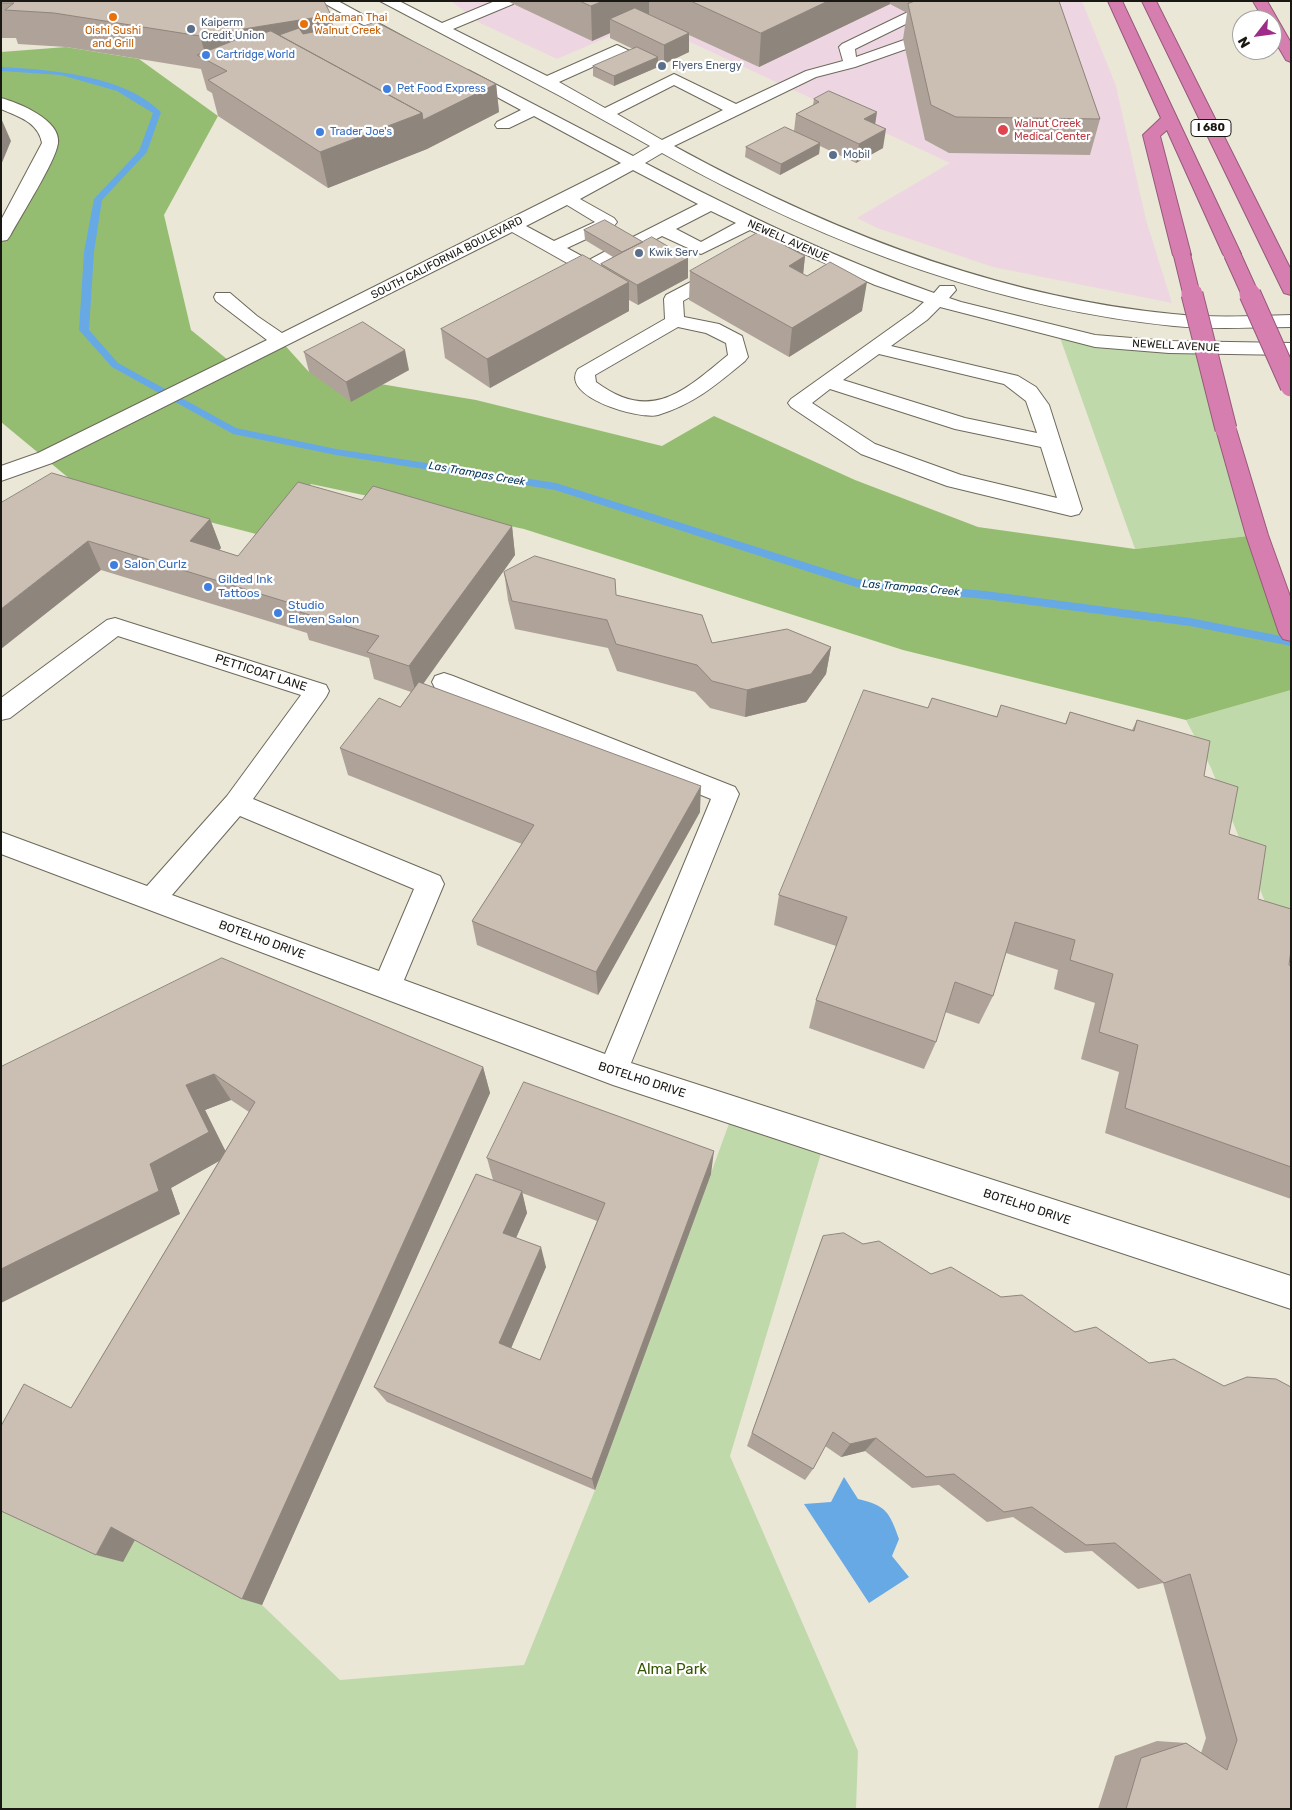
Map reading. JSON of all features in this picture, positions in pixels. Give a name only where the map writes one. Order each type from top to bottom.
[{"type":"highway","points":[[1114,1],[1171,118],[1291,386]]},
{"type":"highway","name":"I 680","points":[[1149,1],[1291,289]]},
{"type":"highway","points":[[1282,40],[1291,56]]},
{"type":"highway","points":[[1171,118],[1151,135],[1226,429],[1257,535],[1291,633]]},
{"type":"street","points":[[327,1],[420,51]]},
{"type":"street","name":"NEWELL AVENUE","points":[[387,1],[547,82],[662,146],[811,221],[958,278],[1039,299],[1175,321],[1291,321]]},
{"type":"street","points":[[441,29],[508,1]]},
{"type":"street","points":[[850,64],[847,47],[913,15]]},
{"type":"street","name":"SOUTH CALIFORNIA BOULEVARD","points":[[1,474],[46,458],[567,198],[662,146],[811,74],[850,64],[904,45]]},
{"type":"street","points":[[601,65],[617,50],[633,58]]},
{"type":"street","name":"NEWELL AVENUE","points":[[445,64],[749,223],[848,268],[936,302],[1000,320],[1093,340],[1190,350],[1291,349]]},
{"type":"street","points":[[547,82],[586,64],[617,65]]},
{"type":"street","points":[[628,87],[656,82],[736,110]]},
{"type":"street","points":[[604,114],[656,82]]},
{"type":"street","points":[[1,103],[36,119],[48,132],[50,143],[42,162],[1,236]]},
{"type":"street","points":[[502,125],[534,110]]},
{"type":"street","points":[[567,198],[637,242],[711,204]]},
{"type":"street","points":[[761,248],[811,221]]},
{"type":"street","points":[[554,248],[608,222]]},
{"type":"street","points":[[662,229],[701,249],[749,223]]},
{"type":"street","points":[[512,225],[588,268],[610,256]]},
{"type":"street","points":[[675,321],[673,299],[737,262]]},
{"type":"street","points":[[877,348],[1011,380],[1027,388],[1038,400],[1070,509],[955,481],[877,452],[798,403],[877,348],[936,302],[958,278]]},
{"type":"street","points":[[223,297],[250,320],[281,341]]},
{"type":"street","points":[[675,321],[712,328],[735,340],[738,357],[695,392],[652,410],[607,400],[586,384],[585,373],[675,321]]},
{"type":"street","points":[[827,382],[962,424],[1050,442]]},
{"type":"street","name":"SOUTH CALIFORNIA BOULEVARD","points":[[1,491],[46,458]]},
{"type":"street","name":"PETTICOAT LANE","points":[[1,711],[115,626],[317,691],[236,803],[151,900]]},
{"type":"street","points":[[444,682],[726,794],[613,1071]]},
{"type":"street","points":[[236,803],[430,884],[387,987]]},
{"type":"street","name":"BOTELHO DRIVE","points":[[1,843],[613,1071],[1291,1293]]},
{"type":"shaded area","name":"Walnut Creek Medical Center","points":[[451,1],[1082,1],[1116,86],[1146,220],[1172,303],[993,267],[877,228],[857,218],[950,163],[645,21],[557,59],[480,23]]},
{"type":"green space","points":[[66,47],[139,59],[218,116],[164,215],[191,330],[233,364],[281,341],[309,372],[476,400],[662,446],[714,416],[855,480],[978,527],[1135,549],[1257,535],[1291,633],[1291,690],[1186,720],[903,650],[524,529],[311,484],[260,535],[82,489],[1,422],[1,236],[48,132],[1,103],[1,52]]},
{"type":"green space","points":[[1058,332],[1209,349],[1257,535],[1135,549]]},
{"type":"green space","points":[[1291,690],[1291,966],[1211,768],[1186,720]]},
{"type":"green space","name":"Alma Park","points":[[734,1110],[825,1140],[730,1456],[858,1751],[856,1809],[1,1809],[1,1506],[123,1562],[137,1536],[262,1605],[340,1680],[524,1665],[595,1490]]},
{"type":"water","points":[[844,1477],[858,1499],[881,1507],[889,1516],[899,1539],[892,1556],[909,1577],[869,1603],[804,1504],[831,1502]]},
{"type":"building","points":[[1,1],[324,1],[331,15],[200,36],[54,13],[5,10],[14,3],[1,3]]},
{"type":"building","points":[[580,1],[603,1],[591,6]]},
{"type":"building","points":[[691,1],[828,1],[761,33]]},
{"type":"building","points":[[915,1],[1059,1],[1100,119],[956,117],[931,105],[908,4]]},
{"type":"building","points":[[635,8],[689,33],[664,45],[610,19]]},
{"type":"building","points":[[376,22],[496,84],[423,120],[422,113],[279,35],[299,28],[303,34],[323,30],[334,36]]},
{"type":"building","points":[[271,31],[422,113],[320,152],[208,80],[227,71],[197,55],[253,33],[257,35]]},
{"type":"building","points":[[637,47],[658,57],[614,76],[593,66]]},
{"type":"building","points":[[829,91],[877,112],[864,119],[886,129],[859,144],[796,114],[819,102],[814,99]]},
{"type":"building","points":[[785,127],[820,143],[781,164],[746,147]]},
{"type":"building","points":[[605,220],[643,242],[622,252],[584,230]]},
{"type":"building","points":[[759,232],[805,256],[789,266],[807,276],[830,262],[867,282],[792,328],[690,271]]},
{"type":"building","points":[[652,237],[688,258],[637,285],[601,264]]},
{"type":"building","points":[[583,255],[629,282],[487,359],[441,329]]},
{"type":"building","points":[[363,322],[405,350],[346,382],[304,352]]},
{"type":"building","points":[[52,473],[210,519],[190,541],[238,556],[298,482],[362,500],[373,486],[512,526],[409,666],[367,652],[379,636],[300,612],[303,607],[88,541],[1,609],[1,503]]},
{"type":"building","points":[[535,556],[615,579],[616,595],[702,615],[712,643],[787,629],[831,647],[811,674],[747,690],[712,681],[697,665],[616,644],[607,620],[512,601],[504,572]]},
{"type":"building","points":[[419,682],[701,786],[596,972],[472,921],[534,825],[340,748],[379,698],[400,707]]},
{"type":"building","points":[[864,690],[928,708],[932,698],[997,717],[1001,705],[1066,724],[1070,712],[1134,731],[1137,720],[1210,741],[1204,776],[1238,787],[1229,834],[1266,846],[1258,899],[1291,909],[1289,965],[1291,966],[1291,1167],[1125,1108],[1138,1045],[1099,1032],[1113,974],[1070,960],[1075,940],[1015,922],[993,996],[955,982],[936,1042],[816,1000],[847,917],[779,895]]},
{"type":"building","points":[[222,958],[483,1067],[242,1599],[111,1527],[96,1555],[1,1511],[1,1426],[24,1384],[71,1408],[255,1102],[214,1074],[186,1085],[209,1132],[150,1164],[159,1191],[1,1269],[1,1067]]},
{"type":"building","points":[[524,1082],[714,1151],[592,1479],[374,1387],[476,1174],[522,1191],[503,1233],[541,1247],[499,1343],[540,1360],[605,1203],[487,1158]]},
{"type":"building","points":[[844,1233],[863,1244],[879,1241],[931,1274],[951,1267],[1001,1297],[1022,1295],[1075,1332],[1096,1327],[1149,1363],[1174,1359],[1224,1386],[1247,1377],[1276,1379],[1291,1387],[1291,1809],[1126,1809],[1141,1758],[1186,1743],[1227,1770],[1237,1740],[1190,1574],[1164,1583],[1115,1543],[1086,1545],[1032,1507],[1004,1512],[954,1474],[926,1477],[876,1438],[850,1444],[833,1432],[813,1469],[752,1433],[823,1236]]},
{"type":"waterway","name":"Las Trampas Creek","points":[[1,69],[61,73],[120,89],[157,112],[143,152],[98,199],[89,252],[84,330],[115,365],[233,431],[336,452],[556,487],[856,583],[985,595],[1190,622],[1291,642]]},
{"type":"place","name":"Oishi Sushi and Grill","points":[[113,17]]},
{"type":"place","name":"Andaman Thai Walnut Creek","points":[[304,24]]},
{"type":"place","name":"Kaiperm Credit Union","points":[[191,29]]},
{"type":"place","name":"Cartridge World","points":[[206,55]]},
{"type":"place","name":"Flyers Energy","points":[[662,66]]},
{"type":"place","name":"Pet Food Express","points":[[387,89]]},
{"type":"place","name":"Walnut Creek Medical Center","points":[[1003,130]]},
{"type":"place","name":"Trader Joe's","points":[[320,132]]},
{"type":"place","name":"Mobil","points":[[833,155]]},
{"type":"place","name":"Kwik Serv","points":[[639,253]]},
{"type":"place","name":"Salon Curlz","points":[[114,565]]},
{"type":"place","name":"Gilded Ink Tattoos","points":[[208,587]]},
{"type":"place","name":"Studio Eleven Salon","points":[[278,613]]}]
